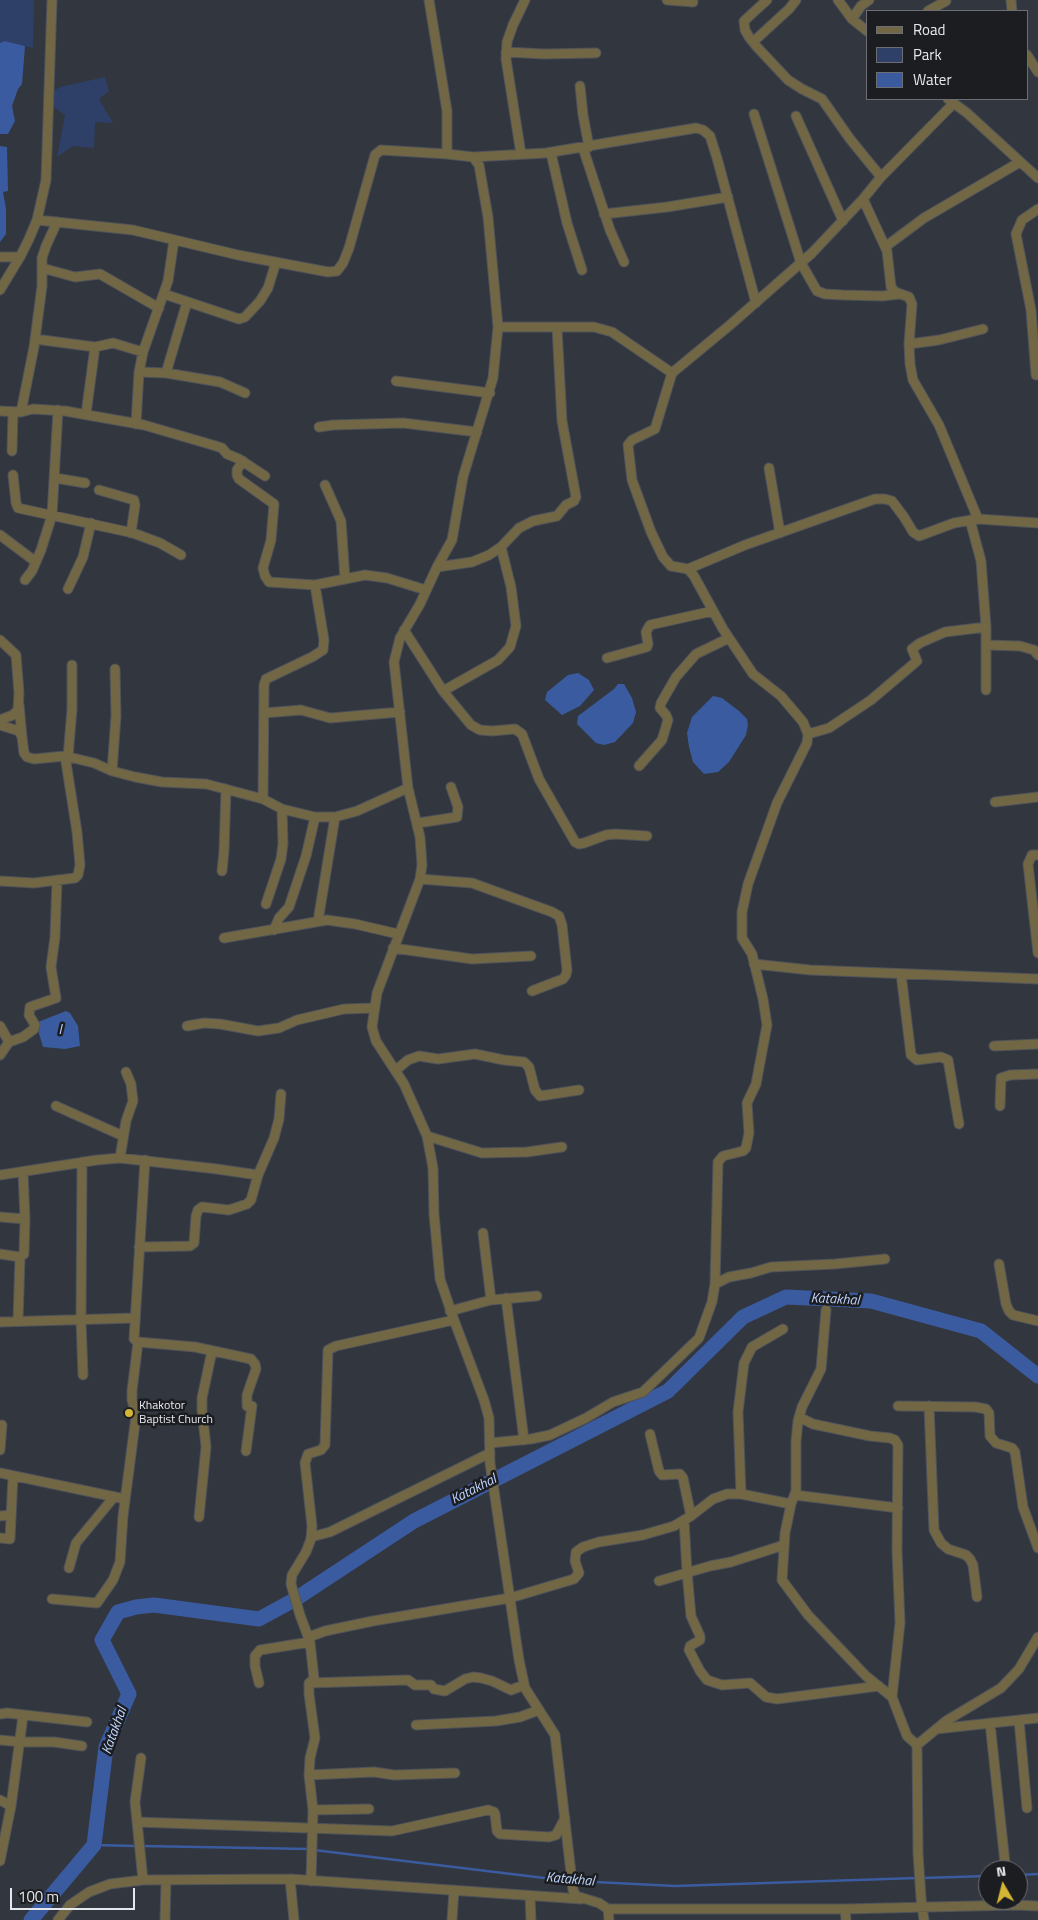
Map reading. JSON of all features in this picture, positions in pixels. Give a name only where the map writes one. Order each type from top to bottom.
[{"type":"street","points":[[0,290],[20,257],[37,220],[46,180],[52,0]]},
{"type":"street","points":[[429,0],[447,111],[447,154]]},
{"type":"street","points":[[521,154],[506,52],[513,25],[525,0]]},
{"type":"street","points":[[667,0],[693,2]]},
{"type":"street","points":[[767,0],[744,22],[745,30],[753,42],[788,80],[822,99],[850,139],[881,177]]},
{"type":"street","points":[[753,42],[789,9],[796,0]]},
{"type":"street","points":[[838,0],[852,19],[866,30]]},
{"type":"street","points":[[852,19],[861,6],[869,0]]},
{"type":"street","points":[[930,10],[946,1]]},
{"type":"street","points":[[506,52],[544,54],[596,53]]},
{"type":"street","points":[[1028,57],[1038,72]]},
{"type":"street","points":[[580,86],[586,148],[604,214],[624,262]]},
{"type":"street","points":[[1037,176],[951,101],[863,199],[801,263],[672,373],[655,430],[632,440],[627,450],[632,480],[651,532],[663,558],[671,566],[688,569],[745,545],[875,499],[892,501],[913,532],[920,536],[974,519],[1038,523]]},
{"type":"street","points":[[754,114],[801,263],[814,286],[820,293],[882,296],[903,294]]},
{"type":"street","points":[[796,116],[843,220]]},
{"type":"street","points":[[37,220],[132,230],[276,262],[328,272],[337,271],[343,263],[349,248],[375,155],[381,150],[473,157],[551,152],[586,148],[696,128],[703,130],[710,136],[756,303]]},
{"type":"street","points":[[551,152],[567,223],[582,270]]},
{"type":"street","points":[[473,157],[479,165],[488,217],[498,327],[495,370],[490,393],[464,477],[452,540],[404,630],[394,662],[408,788],[418,824],[422,865],[420,878],[393,948],[374,1008],[372,1028],[381,1050],[404,1084],[427,1136],[432,1168],[440,1279],[489,1418],[490,1458],[494,1496],[524,1685],[555,1734],[573,1890],[576,1896],[599,1903],[608,1910],[845,1908],[922,1903],[1038,1906]]},
{"type":"street","points":[[885,247],[924,218],[1020,162]]},
{"type":"street","points":[[604,214],[728,197]]},
{"type":"street","points":[[863,199],[885,247],[891,287],[896,292],[909,297],[912,304],[909,344],[913,380],[938,425],[974,519],[981,560],[986,627],[986,690]]},
{"type":"street","points":[[1036,375],[1031,310],[1016,234],[1022,220],[1038,209]]},
{"type":"street","points":[[12,451],[17,412],[35,339],[46,246],[57,222]]},
{"type":"street","points":[[136,424],[139,372],[143,352],[168,281],[174,240]]},
{"type":"street","points":[[0,258],[20,257]]},
{"type":"street","points":[[164,294],[235,319],[245,317],[260,301],[268,288],[276,262]]},
{"type":"street","points":[[42,268],[75,277],[100,274],[159,308]]},
{"type":"street","points":[[166,374],[187,302]]},
{"type":"street","points":[[498,327],[594,327],[612,332],[672,373]]},
{"type":"street","points":[[437,567],[472,562],[489,555],[519,528],[533,521],[557,516],[566,505],[574,501],[576,496],[562,421],[557,328]]},
{"type":"street","points":[[909,344],[939,340],[983,329]]},
{"type":"street","points":[[35,339],[95,347],[113,343],[143,352]]},
{"type":"street","points":[[86,414],[95,347]]},
{"type":"street","points":[[139,372],[220,382],[245,393]]},
{"type":"street","points":[[396,381],[490,393]]},
{"type":"street","points":[[0,412],[17,412],[33,409],[58,410],[136,424],[222,448],[227,454],[243,461],[265,476]]},
{"type":"street","points":[[25,580],[36,562],[52,515],[58,410]]},
{"type":"street","points":[[319,427],[403,423],[477,432]]},
{"type":"street","points":[[243,461],[237,470],[239,479],[270,500],[275,508],[271,540],[264,568],[265,576],[269,582],[315,585],[365,575],[387,578],[426,590]]},
{"type":"street","points":[[769,468],[780,532]]},
{"type":"street","points":[[12,475],[18,508],[131,533],[160,543],[180,555]]},
{"type":"street","points":[[55,478],[85,483]]},
{"type":"street","points":[[325,485],[341,521],[345,579]]},
{"type":"street","points":[[99,490],[134,500],[136,505],[131,533]]},
{"type":"street","points":[[68,589],[83,557],[91,523]]},
{"type":"street","points":[[0,535],[36,562]]},
{"type":"street","points":[[443,691],[498,660],[510,647],[516,626],[511,587],[501,546]]},
{"type":"street","points":[[490,1443],[524,1440],[550,1435],[567,1428],[613,1402],[643,1392],[699,1338],[712,1302],[715,1284],[718,1162],[723,1156],[746,1148],[748,1133],[747,1103],[756,1084],[767,1025],[752,954],[742,938],[740,930],[742,912],[746,893],[776,803],[806,744],[808,734],[803,722],[781,696],[753,674],[688,569]]},
{"type":"street","points":[[263,799],[264,685],[266,679],[323,650],[325,646],[315,585]]},
{"type":"street","points":[[607,658],[647,647],[646,632],[650,625],[713,612]]},
{"type":"street","points":[[808,734],[829,728],[871,700],[916,661],[912,649],[920,643],[945,632],[986,627]]},
{"type":"street","points":[[404,630],[443,691],[471,725],[480,730],[515,729],[522,734],[539,779],[575,842],[579,844],[615,834],[647,836]]},
{"type":"street","points":[[639,766],[662,740],[668,720],[660,708],[661,702],[676,677],[696,654],[729,638]]},
{"type":"street","points":[[0,640],[12,650],[18,660],[22,737],[24,753],[27,757],[34,759],[66,756],[94,763],[112,771],[162,782],[206,784],[263,799],[282,809],[315,817],[335,817],[357,811],[408,788]]},
{"type":"street","points":[[986,645],[1020,646],[1034,650],[1038,655]]},
{"type":"street","points":[[0,880],[20,884],[75,878],[78,875],[80,864],[77,832],[66,756],[72,709],[72,665]]},
{"type":"street","points":[[112,771],[116,716],[115,669]]},
{"type":"street","points":[[0,720],[18,710],[19,702]]},
{"type":"street","points":[[264,712],[300,710],[330,718],[400,712]]},
{"type":"street","points":[[0,726],[19,732],[22,737]]},
{"type":"street","points":[[418,824],[457,817],[458,807],[451,787]]},
{"type":"street","points":[[222,871],[225,844],[226,789]]},
{"type":"street","points":[[995,802],[1038,797]]},
{"type":"street","points":[[266,904],[281,859],[283,844],[282,809]]},
{"type":"street","points":[[274,930],[279,918],[289,907],[306,856],[315,817]]},
{"type":"street","points":[[318,921],[335,817]]},
{"type":"street","points":[[1038,855],[1032,855],[1028,864],[1038,953]]},
{"type":"street","points":[[420,878],[472,883],[559,916],[562,924],[566,975],[563,979],[532,991]]},
{"type":"street","points":[[0,1055],[9,1042],[23,1037],[34,1029],[35,1025],[29,1014],[30,1007],[56,998],[51,967],[55,937],[57,880]]},
{"type":"street","points":[[224,938],[318,921],[339,921],[398,934]]},
{"type":"street","points":[[393,948],[472,959],[532,956]]},
{"type":"street","points":[[754,964],[810,970],[1038,979]]},
{"type":"street","points":[[901,974],[911,1055],[918,1060],[941,1057],[948,1060],[959,1124]]},
{"type":"street","points":[[187,1026],[204,1023],[220,1024],[258,1031],[279,1028],[297,1020],[344,1009],[374,1008]]},
{"type":"street","points":[[0,1026],[9,1042]]},
{"type":"street","points":[[994,1046],[1038,1044]]},
{"type":"street","points":[[396,1070],[408,1060],[420,1056],[438,1058],[476,1054],[524,1062],[530,1067],[535,1090],[540,1096],[579,1090]]},
{"type":"street","points":[[120,1158],[126,1121],[134,1094],[126,1072]]},
{"type":"street","points":[[1000,1106],[1001,1078],[1010,1075],[1038,1074]]},
{"type":"street","points":[[139,1247],[190,1246],[194,1243],[198,1210],[202,1207],[229,1210],[247,1204],[251,1200],[258,1175],[274,1138],[279,1119],[281,1094]]},
{"type":"street","points":[[56,1106],[123,1136]]},
{"type":"street","points":[[427,1136],[482,1152],[527,1152],[562,1148]]},
{"type":"street","points":[[0,1176],[82,1162],[120,1158],[258,1175]]},
{"type":"street","points":[[145,1160],[134,1339],[138,1342],[195,1347],[251,1359],[256,1369],[246,1395],[247,1406],[252,1406],[246,1451]]},
{"type":"street","points":[[82,1162],[84,1375]]},
{"type":"street","points":[[18,1321],[20,1257],[24,1254],[23,1172]]},
{"type":"street","points":[[0,1217],[25,1219]]},
{"type":"street","points":[[483,1234],[491,1300]]},
{"type":"street","points":[[0,1254],[20,1257]]},
{"type":"street","points":[[715,1284],[729,1277],[757,1272],[771,1267],[885,1259]]},
{"type":"street","points":[[999,1264],[1009,1311],[1013,1315],[1038,1321]]},
{"type":"street","points":[[450,1311],[491,1300],[537,1296]]},
{"type":"street","points":[[506,1298],[524,1440]]},
{"type":"street","points":[[826,1310],[821,1368],[799,1417],[796,1441],[796,1491],[784,1545],[782,1580],[808,1615],[866,1676],[892,1697]]},
{"type":"street","points":[[0,1322],[134,1318]]},
{"type":"street","points":[[309,1683],[314,1679],[310,1639],[293,1592],[292,1576],[306,1552],[311,1537],[312,1526],[305,1463],[308,1454],[321,1450],[325,1445],[328,1350],[336,1346],[454,1320]]},
{"type":"street","points":[[741,1494],[738,1412],[744,1363],[752,1347],[783,1329]]},
{"type":"street","points":[[52,1599],[97,1603],[101,1600],[113,1580],[120,1562],[125,1499],[136,1416],[132,1391],[138,1342]]},
{"type":"street","points":[[199,1517],[206,1447],[202,1398],[212,1350]]},
{"type":"street","points":[[898,1406],[981,1408],[989,1413],[990,1436],[996,1443],[1012,1448],[1016,1452],[1023,1507],[1038,1548]]},
{"type":"street","points":[[930,1406],[934,1530],[941,1544],[948,1549],[966,1555],[970,1559],[973,1565],[977,1597]]},
{"type":"street","points":[[799,1417],[813,1424],[895,1440],[899,1452],[897,1550],[900,1623],[892,1697],[907,1736],[917,1745],[918,1852],[924,1920]]},
{"type":"street","points":[[0,1450],[2,1425]]},
{"type":"street","points":[[650,1434],[659,1471],[662,1475],[676,1473],[680,1474],[683,1478],[688,1518],[686,1572],[691,1616],[700,1636],[700,1640],[690,1646],[688,1650],[707,1680],[722,1685],[750,1683],[766,1697],[777,1699],[879,1686]]},
{"type":"street","points":[[311,1537],[330,1532],[490,1458]]},
{"type":"street","points":[[0,1473],[125,1499]]},
{"type":"street","points":[[0,1538],[10,1539],[13,1476]]},
{"type":"street","points":[[259,1683],[255,1656],[260,1650],[310,1639],[350,1625],[510,1598],[574,1579],[579,1573],[575,1561],[576,1552],[583,1547],[599,1542],[643,1535],[674,1526],[713,1499],[727,1494],[898,1508]]},
{"type":"street","points":[[69,1568],[76,1543],[114,1497]]},
{"type":"street","points":[[0,1516],[11,1515]]},
{"type":"street","points":[[659,1580],[731,1562],[784,1545]]},
{"type":"street","points":[[917,1745],[946,1721],[1001,1688],[1019,1669],[1038,1637]]},
{"type":"street","points":[[309,1683],[408,1680],[415,1685],[431,1685],[434,1689],[445,1691],[465,1679],[473,1677],[492,1681],[510,1690],[524,1685]]},
{"type":"street","points":[[309,1683],[315,1738],[310,1758],[309,1775],[313,1810],[311,1881]]},
{"type":"street","points":[[416,1725],[496,1721],[520,1717],[539,1710]]},
{"type":"street","points":[[0,1714],[7,1713],[87,1722]]},
{"type":"street","points":[[0,1861],[11,1806],[23,1716]]},
{"type":"street","points":[[936,1729],[1038,1718]]},
{"type":"street","points":[[1019,1720],[1027,1808]]},
{"type":"street","points":[[990,1723],[1004,1860]]},
{"type":"street","points":[[0,1740],[54,1742],[82,1746]]},
{"type":"street","points":[[140,1758],[136,1788],[143,1880]]},
{"type":"street","points":[[309,1775],[374,1772],[394,1775],[455,1773]]},
{"type":"street","points":[[0,1800],[11,1806]]},
{"type":"street","points":[[313,1810],[368,1810]]},
{"type":"street","points":[[138,1825],[313,1831],[392,1831],[488,1810],[495,1814],[497,1830],[500,1834],[549,1837],[556,1835],[566,1818]]},
{"type":"street","points":[[58,1920],[70,1905],[90,1892],[110,1884],[143,1880],[290,1878],[586,1900]]},
{"type":"street","points":[[290,1878],[294,1920]]},
{"type":"street","points":[[165,1920],[166,1880]]},
{"type":"street","points":[[452,1920],[454,1890]]},
{"type":"street","points":[[530,1896],[531,1920]]},
{"type":"street","points":[[845,1908],[846,1920]]},
{"type":"street","points":[[608,1910],[609,1920]]},
{"type":"green space","points":[[0,0],[34,0],[33,48],[6,41],[0,43]]},
{"type":"green space","points":[[105,77],[109,91],[99,99],[113,123],[95,122],[94,148],[73,146],[57,157],[65,115],[49,104],[52,92],[60,87]]},
{"type":"water","points":[[5,41],[25,46],[22,84],[18,89],[12,106],[15,121],[8,134],[0,134],[0,43]]},
{"type":"water","points":[[0,146],[7,147],[8,191],[3,192],[6,209],[6,234],[0,242]]},
{"type":"water","points":[[578,673],[589,680],[594,690],[580,706],[562,715],[545,700],[547,692],[568,675]]},
{"type":"water","points":[[618,684],[624,684],[632,698],[636,712],[633,723],[615,742],[604,745],[596,743],[577,724],[578,716]]},
{"type":"water","points":[[713,696],[722,698],[739,711],[747,719],[748,725],[746,735],[729,762],[718,772],[704,774],[693,762],[687,733],[692,717]]},
{"type":"water","name":"I","points":[[66,1011],[70,1013],[78,1026],[80,1046],[65,1049],[43,1047],[37,1027],[38,1022]]},
{"type":"waterway","name":"Katakhal","points":[[31,1920],[94,1845],[106,1747],[129,1694],[102,1640],[118,1612],[154,1605],[259,1619],[294,1600],[414,1521],[668,1391],[743,1317],[786,1297],[871,1301],[981,1331],[1038,1376]]},
{"type":"waterway","name":"Katakhal","points":[[94,1845],[136,1846]]},
{"type":"waterway","name":"Katakhal","points":[[142,1846],[309,1849]]},
{"type":"waterway","name":"Katakhal","points":[[314,1850],[569,1881]]},
{"type":"waterway","name":"Katakhal","points":[[1028,1874],[1038,1874]]},
{"type":"waterway","name":"Katakhal","points":[[922,1878],[978,1876]]},
{"type":"waterway","name":"Katakhal","points":[[575,1881],[675,1886],[917,1878]]},
{"type":"place","name":"Khakotor Baptist Church","points":[[129,1413]]}]
